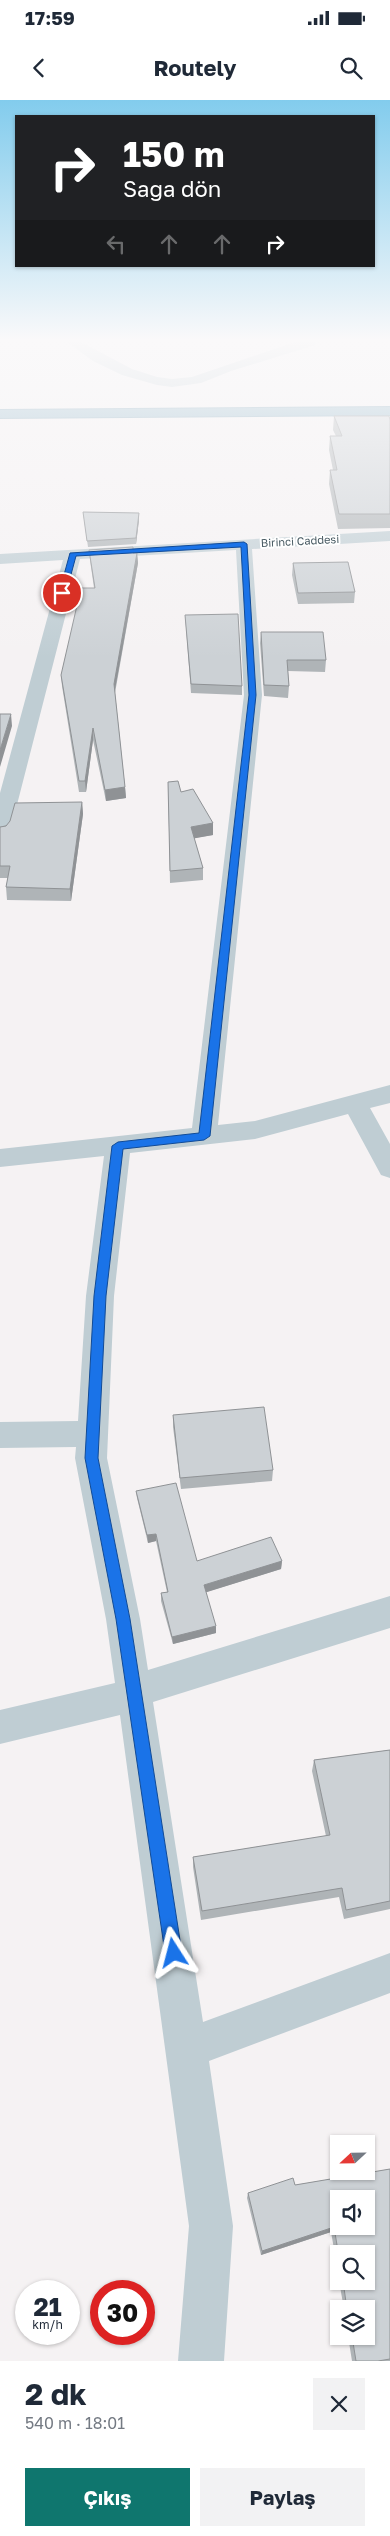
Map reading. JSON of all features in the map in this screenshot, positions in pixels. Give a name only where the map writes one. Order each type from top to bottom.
[{"type":"street","name":"Birinci Caddesi","points":[[0,559],[390,536]]},
{"type":"street","points":[[204,1136],[253,695],[244,544]]},
{"type":"street","points":[[0,832],[73,554]]},
{"type":"street","points":[[0,1158],[255,1130],[390,1094]]},
{"type":"street","points":[[355,1104],[390,1168]]},
{"type":"street","points":[[118,1146],[100,1296],[91,1458],[123,1619],[211,2226],[201,2361]]},
{"type":"street","points":[[0,1435],[92,1434]]},
{"type":"street","points":[[0,1727],[134,1693],[390,1612]]},
{"type":"street","points":[[186,2050],[390,1973]]},
{"type":"building","points":[[332,448],[390,448],[390,514],[339,514],[330,470],[337,470]]},
{"type":"building","points":[[83,512],[139,513],[136,538],[87,541]]},
{"type":"building","points":[[133,547],[133,553],[137,553],[114,684],[125,787],[105,790],[93,728],[85,781],[79,781],[61,675],[81,588],[95,588],[89,550]]},
{"type":"building","points":[[348,562],[355,592],[298,593],[293,563]]},
{"type":"building","points":[[238,614],[242,686],[191,684],[185,615]]},
{"type":"building","points":[[261,632],[323,632],[326,660],[287,660],[289,686],[264,685]]},
{"type":"building","points":[[0,714],[11,714],[0,750]]},
{"type":"building","points":[[178,781],[181,792],[193,789],[213,823],[191,827],[203,868],[170,871],[168,782]]},
{"type":"building","points":[[82,802],[70,889],[6,887],[10,866],[0,866],[0,827],[6,826],[10,821],[15,803]]},
{"type":"building","points":[[264,1407],[273,1470],[180,1478],[173,1415]]},
{"type":"building","points":[[176,1483],[197,1561],[271,1537],[282,1561],[204,1585],[216,1626],[172,1637],[161,1593],[168,1592],[156,1534],[147,1535],[136,1491]]},
{"type":"building","points":[[390,1750],[390,1901],[346,1910],[342,1888],[202,1911],[193,1857],[330,1835],[314,1760]]},
{"type":"building","points":[[390,2169],[390,2359],[356,2361],[353,2345],[375,2345],[375,2300],[346,2300],[344,2290],[375,2290],[375,2245],[337,2245],[335,2235],[375,2235],[375,2190],[330,2190],[330,2228],[262,2251],[248,2193],[293,2178],[295,2185],[330,2179],[375,2180],[375,2172]]},
{"type":"route","points":[[62,593],[73,554],[244,544],[253,695],[204,1136],[118,1146],[100,1296],[92,1434],[91,1458],[123,1619],[174,1953]]}]
